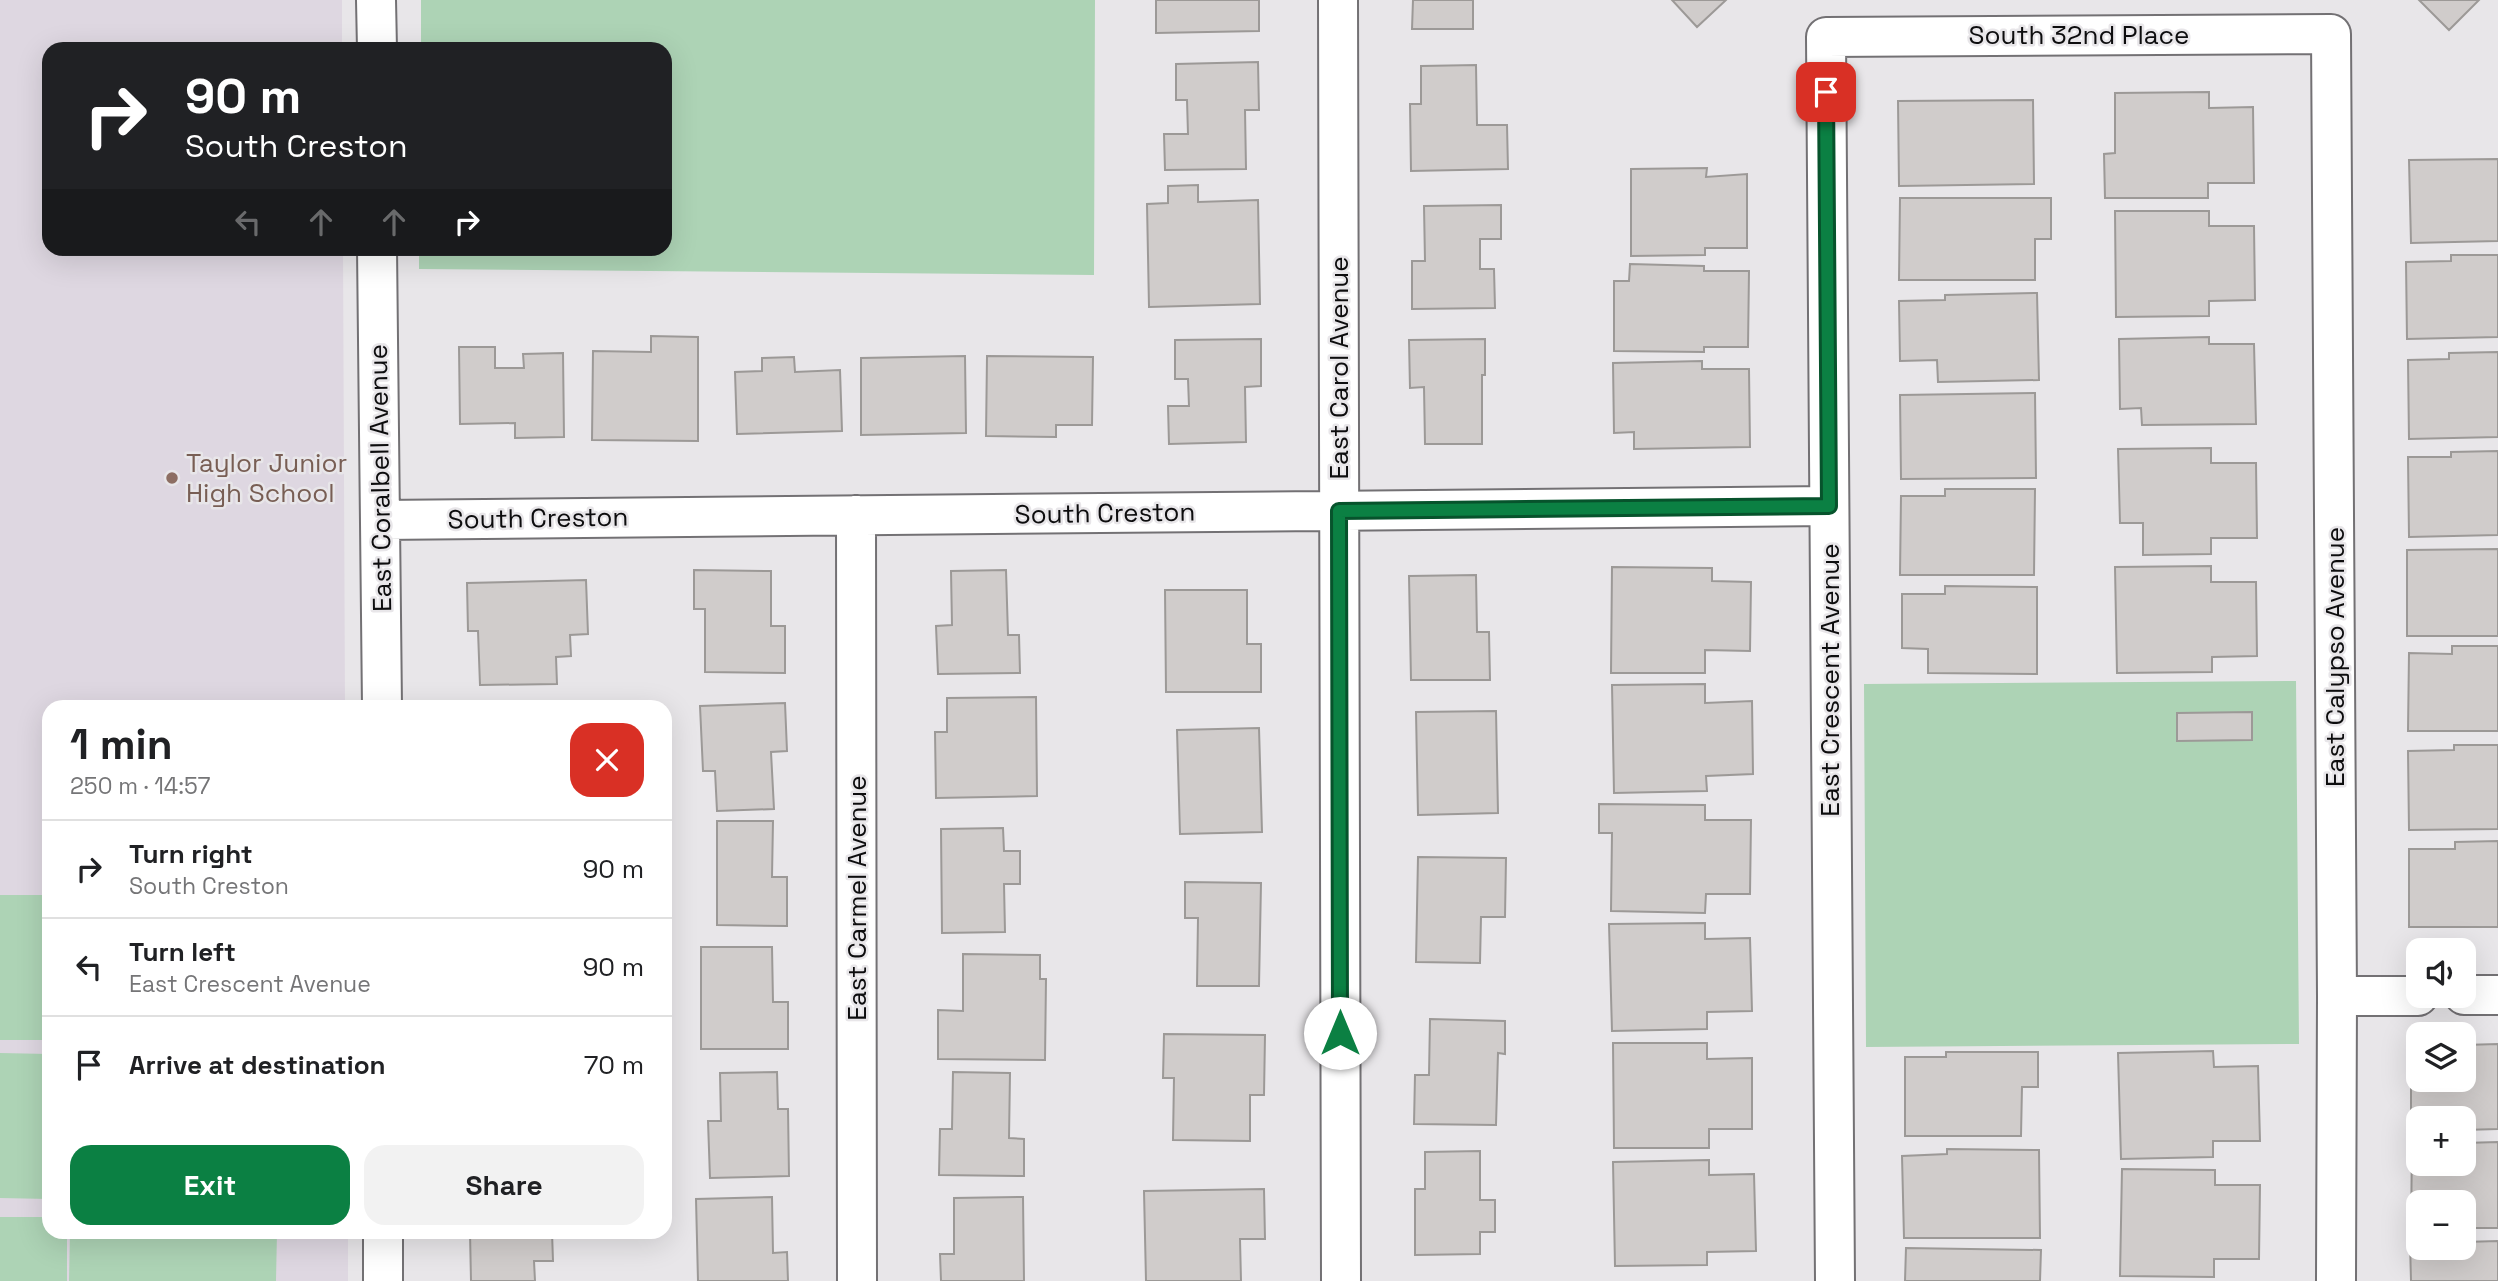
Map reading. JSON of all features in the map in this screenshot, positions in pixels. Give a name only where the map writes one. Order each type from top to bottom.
[{"type":"street","points":[[376,0],[377,42]]},
{"type":"street","name":"East Carol Avenue","points":[[1338,0],[1341,1281]]},
{"type":"street","name":"South 32nd Place","points":[[1826,37],[2331,34]]},
{"type":"street","name":"East Calypso Avenue","points":[[2331,34],[2337,996],[2336,1281]]},
{"type":"street","name":"East Crescent Avenue","points":[[1826,37],[1835,1281]]},
{"type":"street","name":"East Coralbell Avenue","points":[[377,256],[382,700]]},
{"type":"street","name":"South Creston","points":[[381,520],[1829,506]]},
{"type":"street","name":"East Carmel Avenue","points":[[856,515],[857,1281]]},
{"type":"street","points":[[2476,995],[2498,995]]},
{"type":"street","points":[[2337,996],[2406,996]]},
{"type":"street","points":[[383,1239],[383,1281]]},
{"type":"shaded area","name":"Taylor Junior High School","points":[[0,0],[342,0],[342,42],[42,42],[42,256],[343,256],[345,700],[42,700],[42,1239],[348,1239],[348,1281],[0,1281]]},
{"type":"green space","points":[[421,0],[1095,0],[1094,275],[419,269],[419,256],[672,256],[672,42],[421,42]]},
{"type":"green space","points":[[2296,681],[2299,1044],[1866,1047],[1864,684]]},
{"type":"green space","points":[[0,895],[42,895],[42,1040],[0,1040]]},
{"type":"green space","points":[[0,1053],[42,1054],[42,1199],[0,1198]]},
{"type":"green space","points":[[0,1217],[42,1217],[42,1239],[67,1239],[67,1281],[0,1281]]},
{"type":"green space","points":[[70,1239],[277,1239],[276,1281],[69,1281]]},
{"type":"building","points":[[1156,0],[1259,0],[1259,31],[1156,33]]},
{"type":"building","points":[[1413,0],[1473,0],[1473,29],[1412,29]]},
{"type":"building","points":[[1672,0],[1726,0],[1697,27]]},
{"type":"building","points":[[2419,0],[2479,0],[2449,30]]},
{"type":"building","points":[[1258,62],[1259,110],[1245,110],[1246,169],[1165,170],[1164,134],[1188,134],[1187,100],[1176,100],[1176,64]]},
{"type":"building","points":[[1476,65],[1477,125],[1507,125],[1508,169],[1411,171],[1410,104],[1421,104],[1421,66]]},
{"type":"building","points":[[2209,92],[2209,108],[2253,107],[2254,183],[2208,183],[2208,198],[2105,198],[2104,154],[2115,153],[2115,93]]},
{"type":"building","points":[[2033,100],[2034,184],[1899,186],[1898,101]]},
{"type":"building","points":[[2498,159],[2498,241],[2411,243],[2409,160]]},
{"type":"building","points":[[1707,168],[1706,177],[1747,174],[1747,248],[1705,248],[1705,255],[1631,256],[1631,169]]},
{"type":"building","points":[[1198,185],[1198,202],[1258,200],[1260,304],[1149,307],[1147,204],[1168,203],[1168,186]]},
{"type":"building","points":[[1900,198],[2051,198],[2051,239],[2035,239],[2035,280],[1899,280]]},
{"type":"building","points":[[1501,205],[1501,239],[1480,239],[1480,269],[1494,269],[1495,308],[1412,309],[1412,261],[1425,261],[1424,206]]},
{"type":"building","points":[[2115,211],[2209,211],[2209,226],[2254,226],[2255,300],[2209,301],[2209,316],[2116,317]]},
{"type":"building","points":[[2451,255],[2498,255],[2498,337],[2407,339],[2406,262],[2451,261]]},
{"type":"building","points":[[1630,264],[1704,266],[1704,271],[1749,271],[1748,347],[1704,347],[1704,352],[1614,351],[1614,281],[1629,281]]},
{"type":"building","points":[[2037,293],[2039,380],[1938,382],[1937,360],[1900,361],[1899,301],[1945,300],[1945,295]]},
{"type":"building","points":[[651,336],[698,337],[698,441],[592,440],[593,351],[651,352]]},
{"type":"building","points":[[2209,337],[2209,344],[2254,344],[2256,424],[2142,425],[2141,408],[2120,409],[2119,339]]},
{"type":"building","points":[[1261,339],[1261,386],[1245,387],[1246,442],[1169,444],[1168,406],[1189,406],[1188,379],[1175,379],[1175,340]]},
{"type":"building","points":[[1485,339],[1482,444],[1425,444],[1424,387],[1410,388],[1409,340]]},
{"type":"building","points":[[459,347],[495,347],[495,368],[524,368],[523,354],[563,353],[564,437],[515,438],[515,423],[460,424]]},
{"type":"building","points":[[2498,352],[2498,437],[2409,439],[2408,360],[2449,359],[2449,353]]},
{"type":"building","points":[[965,356],[966,433],[861,435],[861,358]]},
{"type":"building","points":[[987,356],[1093,357],[1092,425],[1056,425],[1056,437],[986,436]]},
{"type":"building","points":[[794,357],[795,372],[840,370],[842,431],[737,434],[735,372],[762,371],[762,358]]},
{"type":"building","points":[[1702,361],[1702,369],[1749,369],[1750,447],[1634,449],[1634,432],[1614,433],[1613,363]]},
{"type":"building","points":[[2035,393],[2036,478],[1901,479],[1900,395]]},
{"type":"building","points":[[2211,448],[2211,463],[2256,463],[2257,538],[2211,538],[2211,554],[2143,555],[2143,523],[2120,523],[2118,449]]},
{"type":"building","points":[[2498,451],[2498,535],[2409,537],[2408,457],[2451,457],[2451,452]]},
{"type":"building","points":[[1945,489],[2035,489],[2034,575],[1900,575],[1901,496],[1945,496]]},
{"type":"building","points":[[2498,549],[2498,636],[2407,636],[2407,550]]},
{"type":"building","points":[[2211,566],[2211,582],[2256,582],[2257,656],[2212,657],[2212,672],[2117,673],[2115,567]]},
{"type":"building","points":[[1612,567],[1712,568],[1712,581],[1751,582],[1750,651],[1705,650],[1705,673],[1611,673]]},
{"type":"building","points":[[694,570],[771,571],[771,626],[785,626],[785,673],[705,672],[705,609],[694,609]]},
{"type":"building","points":[[1006,570],[1008,635],[1019,635],[1020,673],[938,674],[936,626],[952,625],[951,571]]},
{"type":"building","points":[[1476,575],[1477,632],[1489,632],[1490,680],[1411,680],[1409,576]]},
{"type":"building","points":[[586,580],[588,634],[570,635],[571,656],[556,657],[557,684],[480,685],[478,631],[468,631],[467,583]]},
{"type":"building","points":[[1945,586],[2037,587],[2037,674],[1928,673],[1928,649],[1902,648],[1902,594],[1945,594]]},
{"type":"building","points":[[1165,590],[1247,590],[1247,644],[1261,644],[1261,692],[1166,692]]},
{"type":"building","points":[[2452,646],[2498,646],[2498,731],[2408,731],[2409,653],[2452,654]]},
{"type":"building","points":[[1705,684],[1705,703],[1752,701],[1753,774],[1706,776],[1707,791],[1614,793],[1612,685]]},
{"type":"building","points":[[1036,697],[1037,796],[936,798],[935,732],[947,732],[947,698]]},
{"type":"building","points":[[785,703],[787,751],[771,752],[774,809],[717,811],[715,771],[703,771],[700,706]]},
{"type":"building","points":[[1496,711],[1498,813],[1418,815],[1416,712]]},
{"type":"building","points":[[2252,712],[2252,740],[2177,741],[2177,713]]},
{"type":"building","points":[[1259,728],[1262,832],[1180,834],[1177,730]]},
{"type":"building","points":[[2454,745],[2498,745],[2498,829],[2409,830],[2408,751],[2454,750]]},
{"type":"building","points":[[1599,804],[1705,805],[1705,820],[1751,820],[1750,894],[1706,894],[1705,913],[1611,911],[1612,833],[1599,833]]},
{"type":"building","points":[[717,821],[773,821],[772,877],[787,877],[787,926],[717,925]]},
{"type":"building","points":[[1003,828],[1004,851],[1020,851],[1020,884],[1004,884],[1005,932],[942,933],[941,829]]},
{"type":"building","points":[[2498,841],[2498,927],[2409,927],[2409,849],[2455,849],[2455,842]]},
{"type":"building","points":[[1418,857],[1506,858],[1505,917],[1481,917],[1480,963],[1416,962]]},
{"type":"building","points":[[1185,882],[1261,883],[1259,986],[1197,986],[1198,918],[1185,918]]},
{"type":"building","points":[[1705,923],[1705,939],[1750,938],[1752,1011],[1707,1012],[1707,1029],[1612,1031],[1609,924]]},
{"type":"building","points":[[701,947],[772,947],[773,1002],[788,1002],[788,1049],[701,1049]]},
{"type":"building","points":[[963,954],[1040,955],[1040,979],[1046,979],[1045,1060],[938,1059],[938,1010],[963,1011]]},
{"type":"building","points":[[1430,1019],[1505,1021],[1505,1054],[1498,1053],[1496,1125],[1414,1124],[1415,1075],[1429,1075]]},
{"type":"building","points":[[1164,1034],[1265,1035],[1264,1095],[1250,1095],[1250,1141],[1173,1140],[1174,1078],[1163,1078]]},
{"type":"building","points":[[1613,1043],[1707,1043],[1707,1059],[1752,1058],[1752,1129],[1709,1129],[1709,1148],[1614,1148]]},
{"type":"building","points":[[2498,1044],[2498,1129],[2476,1130],[2476,1106],[2411,1106],[2411,1092],[2476,1092],[2476,1045]]},
{"type":"building","points":[[2213,1051],[2214,1067],[2258,1066],[2260,1141],[2213,1141],[2213,1157],[2121,1159],[2118,1053]]},
{"type":"building","points":[[1946,1052],[2038,1052],[2038,1087],[2022,1087],[2021,1136],[1905,1136],[1905,1057],[1946,1057]]},
{"type":"building","points":[[777,1072],[778,1109],[788,1109],[789,1176],[710,1178],[708,1121],[721,1121],[720,1073]]},
{"type":"building","points":[[953,1072],[1010,1073],[1009,1138],[1024,1139],[1024,1176],[939,1175],[940,1129],[952,1129]]},
{"type":"building","points":[[2498,1142],[2498,1228],[2476,1228],[2476,1190],[2411,1190],[2412,1176],[2476,1176],[2476,1143]]},
{"type":"building","points":[[1947,1149],[2039,1150],[2040,1238],[1904,1238],[1902,1156],[1947,1154]]},
{"type":"building","points":[[1480,1151],[1480,1200],[1495,1200],[1495,1232],[1480,1232],[1480,1254],[1415,1255],[1415,1189],[1425,1189],[1425,1152]]},
{"type":"building","points":[[1709,1160],[1709,1175],[1754,1174],[1756,1251],[1707,1252],[1707,1265],[1615,1266],[1613,1162]]},
{"type":"building","points":[[2122,1169],[2215,1170],[2215,1185],[2260,1185],[2259,1259],[2214,1259],[2214,1277],[2120,1276]]},
{"type":"building","points":[[1264,1189],[1265,1239],[1240,1239],[1241,1281],[1146,1281],[1144,1191]]},
{"type":"building","points":[[772,1197],[773,1253],[787,1252],[788,1281],[698,1281],[696,1199]]},
{"type":"building","points":[[1023,1197],[1024,1281],[941,1281],[940,1254],[954,1254],[954,1198]]},
{"type":"building","points":[[470,1239],[552,1239],[553,1261],[534,1261],[535,1281],[471,1281]]},
{"type":"building","points":[[2498,1241],[2498,1281],[2411,1281],[2410,1260],[2476,1260],[2476,1242]]},
{"type":"building","points":[[1906,1248],[2041,1250],[2040,1281],[1905,1281]]},
{"type":"place","name":"Taylor Junior High School","points":[[172,478]]},
{"type":"route","points":[[1340,1033],[1339,511],[1829,506],[1826,92]]}]
